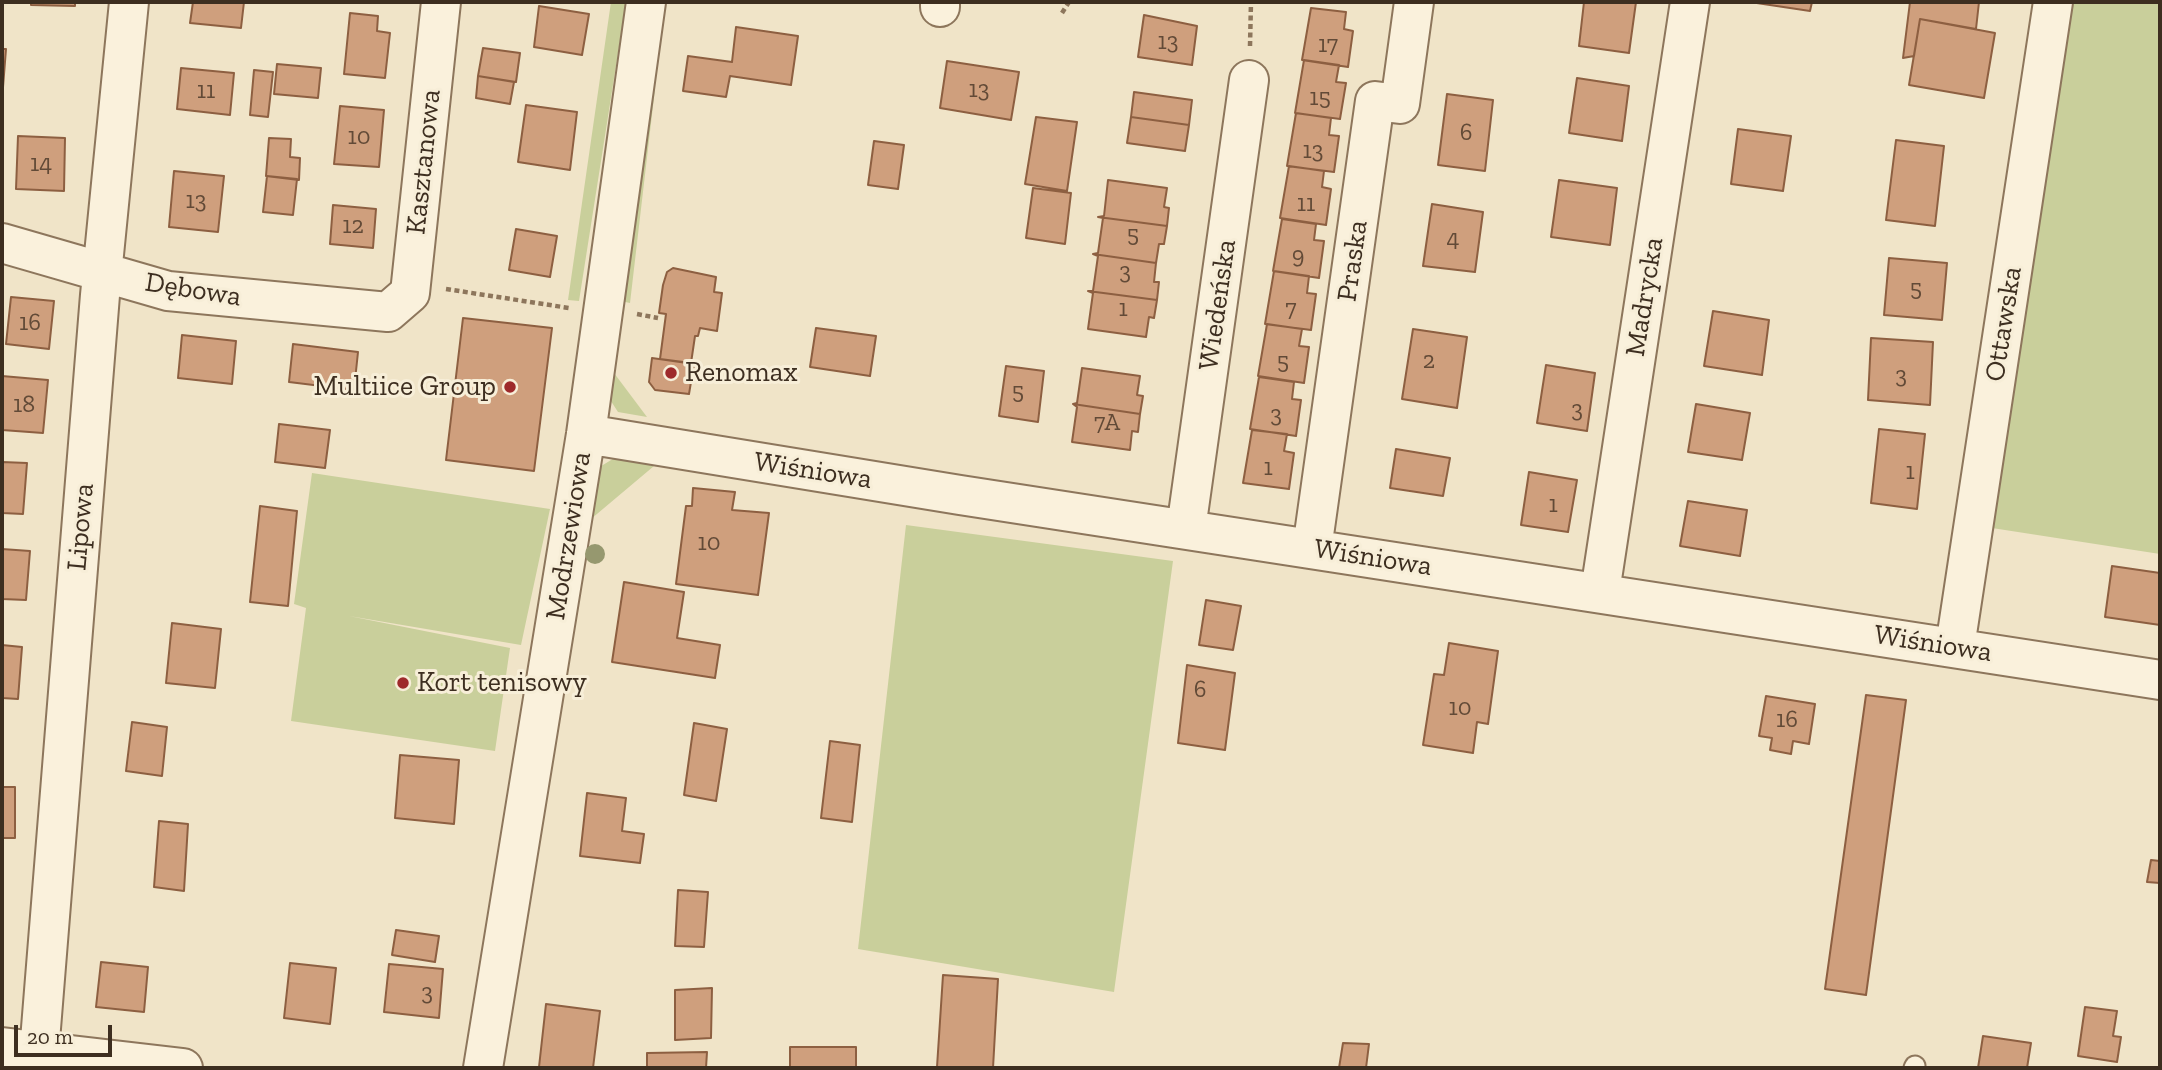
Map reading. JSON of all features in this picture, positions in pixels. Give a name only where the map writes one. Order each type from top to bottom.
[{"type":"street","name":"Lipowa","points":[[39,1053],[102,271],[129,2]]},
{"type":"street","name":"Kasztanowa","points":[[388,312],[410,293],[441,2]]},
{"type":"street","name":"Modrzewiowa","points":[[483,1068],[586,434],[646,2]]},
{"type":"street","name":"Praska","points":[[1312,549],[1375,101],[1400,104],[1414,2]]},
{"type":"street","name":"Madrycka","points":[[1600,592],[1690,2]]},
{"type":"street","name":"Ottawska","points":[[1955,647],[2053,2]]},
{"type":"street","name":"Wiedeńska","points":[[1186,529],[1249,80]]},
{"type":"street","name":"Dębowa","points":[[2,243],[168,292],[388,312]]},
{"type":"street","name":"Wiśniowa","points":[[586,434],[2160,680]]},
{"type":"street","points":[[2,1047],[183,1068]]},
{"type":"path","points":[[1062,13],[1069,2]]},
{"type":"path","points":[[1249,80],[1251,2]]},
{"type":"path","points":[[439,288],[580,310]]},
{"type":"green space","points":[[611,2],[626,2],[579,301],[568,300]]},
{"type":"green space","points":[[2072,2],[2160,2],[2160,554],[1992,528]]},
{"type":"green space","points":[[642,87],[655,89],[630,303],[611,299]]},
{"type":"green space","points":[[614,373],[647,417],[618,412],[607,395]]},
{"type":"green space","points":[[616,457],[654,466],[591,519],[598,468]]},
{"type":"green space","points":[[312,473],[550,509],[521,645],[349,616],[510,648],[495,751],[291,721],[306,608],[294,604]]},
{"type":"green space","points":[[906,525],[1173,561],[1114,992],[858,949]]},
{"type":"building","points":[[31,2],[75,2],[75,6],[31,5]]},
{"type":"building","points":[[193,2],[244,2],[241,28],[190,23]]},
{"type":"building","points":[[1584,2],[1636,2],[1629,53],[1579,46]]},
{"type":"building","points":[[1750,2],[1812,2],[1810,11]]},
{"type":"building","points":[[1910,2],[1979,2],[1976,29],[1920,19],[1914,56],[1903,58]]},
{"type":"building","points":[[539,6],[589,14],[582,55],[534,47]]},
{"type":"building","points":[[1311,8],[1346,12],[1344,29],[1353,31],[1348,67],[1302,60]]},
{"type":"building","points":[[350,13],[378,16],[377,31],[390,33],[385,78],[344,74]]},
{"type":"building","points":[[1144,15],[1197,26],[1192,65],[1138,57]]},
{"type":"building","points":[[1920,19],[1995,33],[1984,98],[1909,85]]},
{"type":"building","points":[[736,27],[798,36],[791,85],[730,76],[726,97],[683,91],[688,56],[732,62]]},
{"type":"building","points":[[483,48],[520,53],[516,82],[478,76]]},
{"type":"building","points":[[2,49],[6,49],[2,100]]},
{"type":"building","points":[[1304,60],[1339,65],[1336,82],[1346,83],[1340,119],[1295,113]]},
{"type":"building","points":[[947,61],[1019,72],[1011,120],[940,108]]},
{"type":"building","points":[[277,64],[321,68],[318,98],[274,94]]},
{"type":"building","points":[[181,68],[234,73],[230,115],[177,109]]},
{"type":"building","points":[[254,70],[273,72],[268,117],[250,115]]},
{"type":"building","points":[[478,76],[514,82],[510,104],[476,98]]},
{"type":"building","points":[[1577,78],[1629,86],[1622,141],[1569,133]]},
{"type":"building","points":[[1134,92],[1192,100],[1189,125],[1131,117]]},
{"type":"building","points":[[1447,94],[1493,100],[1485,171],[1438,165]]},
{"type":"building","points":[[526,105],[577,112],[570,170],[518,162]]},
{"type":"building","points":[[340,106],[384,110],[379,167],[334,164]]},
{"type":"building","points":[[1296,113],[1331,118],[1329,135],[1339,136],[1334,172],[1287,166]]},
{"type":"building","points":[[1036,117],[1077,122],[1067,191],[1025,184]]},
{"type":"building","points":[[1131,117],[1189,125],[1185,151],[1127,143]]},
{"type":"building","points":[[1738,129],[1791,136],[1783,191],[1731,184]]},
{"type":"building","points":[[18,136],[65,138],[64,191],[16,189]]},
{"type":"building","points":[[269,138],[291,139],[290,157],[300,158],[299,180],[266,176]]},
{"type":"building","points":[[1896,140],[1944,146],[1935,226],[1886,220]]},
{"type":"building","points":[[874,141],[904,145],[898,189],[868,185]]},
{"type":"building","points":[[1289,166],[1324,171],[1322,187],[1331,189],[1326,225],[1280,218]]},
{"type":"building","points":[[174,171],[224,176],[218,232],[169,227]]},
{"type":"building","points":[[267,176],[297,179],[293,215],[263,212]]},
{"type":"building","points":[[1108,180],[1167,188],[1164,207],[1169,208],[1167,226],[1098,217],[1104,216]]},
{"type":"building","points":[[1559,180],[1617,188],[1610,245],[1551,237]]},
{"type":"building","points":[[1033,188],[1071,193],[1065,244],[1026,238]]},
{"type":"building","points":[[1432,204],[1483,212],[1475,272],[1423,266]]},
{"type":"building","points":[[333,205],[376,209],[373,248],[330,244]]},
{"type":"building","points":[[1098,217],[1167,226],[1164,244],[1159,244],[1156,263],[1093,254],[1098,253],[1103,218]]},
{"type":"building","points":[[1282,219],[1316,224],[1314,240],[1324,241],[1319,278],[1273,271]]},
{"type":"building","points":[[516,229],[557,236],[550,277],[509,270]]},
{"type":"building","points":[[1093,254],[1156,263],[1154,282],[1159,282],[1157,300],[1088,291],[1093,291],[1098,256]]},
{"type":"building","points":[[1889,258],[1947,263],[1942,320],[1884,315]]},
{"type":"building","points":[[673,268],[716,277],[714,292],[722,293],[717,331],[700,328],[698,336],[695,336],[691,363],[660,359],[666,314],[659,313],[663,285],[667,272]]},
{"type":"building","points":[[1274,271],[1309,276],[1307,293],[1316,294],[1311,330],[1265,324]]},
{"type":"building","points":[[1088,291],[1157,300],[1154,318],[1149,317],[1146,337],[1088,329],[1093,293]]},
{"type":"building","points":[[11,297],[54,301],[49,349],[6,344]]},
{"type":"building","points":[[1713,311],[1769,320],[1762,375],[1704,366]]},
{"type":"building","points":[[463,318],[552,328],[534,471],[446,460]]},
{"type":"building","points":[[1267,324],[1302,329],[1299,346],[1309,347],[1304,383],[1258,376]]},
{"type":"building","points":[[816,328],[876,336],[870,376],[810,367]]},
{"type":"building","points":[[1413,329],[1467,337],[1457,408],[1402,399]]},
{"type":"building","points":[[182,335],[236,341],[232,384],[178,378]]},
{"type":"building","points":[[1871,338],[1933,342],[1930,405],[1868,400]]},
{"type":"building","points":[[293,344],[358,352],[354,390],[289,382]]},
{"type":"building","name":"Renomax","points":[[652,358],[694,364],[689,394],[655,390],[649,382]]},
{"type":"building","points":[[1546,365],[1595,373],[1587,431],[1537,423]]},
{"type":"building","points":[[1006,366],[1044,371],[1038,422],[999,416]]},
{"type":"building","points":[[1082,368],[1140,376],[1137,395],[1143,396],[1140,414],[1073,404],[1077,403]]},
{"type":"building","points":[[2,376],[48,380],[43,433],[2,430]]},
{"type":"building","points":[[1259,377],[1294,382],[1292,399],[1301,400],[1296,436],[1250,429]]},
{"type":"building","points":[[1073,404],[1140,414],[1138,432],[1132,431],[1130,450],[1072,442],[1077,407]]},
{"type":"building","points":[[1696,404],[1750,413],[1742,460],[1688,452]]},
{"type":"building","points":[[279,424],[330,430],[325,468],[275,462]]},
{"type":"building","points":[[1879,429],[1925,434],[1917,509],[1871,503]]},
{"type":"building","points":[[1252,430],[1287,434],[1284,451],[1294,453],[1289,489],[1243,483]]},
{"type":"building","points":[[1396,449],[1450,458],[1443,496],[1390,488]]},
{"type":"building","points":[[2,462],[27,463],[23,514],[2,513]]},
{"type":"building","points":[[1529,472],[1577,480],[1568,532],[1521,525]]},
{"type":"building","points":[[693,488],[735,492],[732,510],[769,513],[758,595],[676,584],[686,506],[692,506]]},
{"type":"building","points":[[1688,501],[1747,510],[1740,556],[1680,546]]},
{"type":"building","points":[[260,506],[297,511],[288,606],[250,602]]},
{"type":"building","points":[[2,549],[30,551],[26,600],[2,599]]},
{"type":"building","points":[[2112,566],[2160,573],[2160,625],[2105,617]]},
{"type":"building","points":[[624,582],[684,592],[677,638],[720,645],[715,678],[612,662]]},
{"type":"building","points":[[1206,600],[1241,606],[1233,650],[1199,645]]},
{"type":"building","points":[[172,623],[221,629],[215,688],[166,683]]},
{"type":"building","points":[[1449,643],[1498,651],[1488,724],[1477,722],[1473,753],[1423,745],[1434,674],[1444,675]]},
{"type":"building","points":[[2,645],[22,647],[18,699],[2,698]]},
{"type":"building","points":[[1187,665],[1235,673],[1225,750],[1178,743]]},
{"type":"building","points":[[1866,695],[1906,700],[1866,995],[1825,989]]},
{"type":"building","points":[[1766,696],[1815,704],[1809,744],[1793,741],[1791,754],[1770,750],[1772,738],[1759,736]]},
{"type":"building","points":[[132,722],[167,727],[162,776],[126,771]]},
{"type":"building","points":[[694,723],[727,729],[716,801],[684,795]]},
{"type":"building","points":[[830,741],[860,745],[852,822],[821,818]]},
{"type":"building","points":[[400,755],[459,760],[454,824],[395,818]]},
{"type":"building","points":[[2,787],[15,787],[15,838],[2,838]]},
{"type":"building","points":[[587,793],[626,798],[622,831],[644,834],[640,863],[580,856]]},
{"type":"building","points":[[159,821],[188,824],[184,891],[154,887]]},
{"type":"building","points":[[2151,860],[2160,861],[2160,883],[2147,882]]},
{"type":"building","points":[[678,890],[708,892],[704,947],[675,946]]},
{"type":"building","points":[[396,930],[439,936],[435,962],[392,955]]},
{"type":"building","points":[[101,962],[148,967],[144,1012],[96,1007]]},
{"type":"building","points":[[290,963],[336,968],[330,1024],[284,1018]]},
{"type":"building","points":[[389,964],[443,969],[439,1018],[384,1012]]},
{"type":"building","points":[[943,975],[998,979],[993,1068],[937,1067]]},
{"type":"building","points":[[712,988],[711,1038],[675,1040],[675,990]]},
{"type":"building","points":[[546,1004],[600,1011],[593,1068],[539,1067]]},
{"type":"building","points":[[2085,1007],[2117,1011],[2113,1036],[2121,1037],[2117,1062],[2078,1056]]},
{"type":"building","points":[[1983,1036],[2031,1043],[2027,1068],[1978,1068]]},
{"type":"building","points":[[1343,1043],[1369,1044],[1366,1068],[1339,1068]]},
{"type":"building","points":[[790,1047],[856,1047],[856,1068],[790,1068]]},
{"type":"building","points":[[707,1052],[706,1068],[647,1068],[647,1053]]},
{"type":"place","name":"Renomax","points":[[671,373]]},
{"type":"place","name":"Multiice Group","points":[[510,387]]},
{"type":"place","name":"Kort tenisowy","points":[[403,683]]}]
